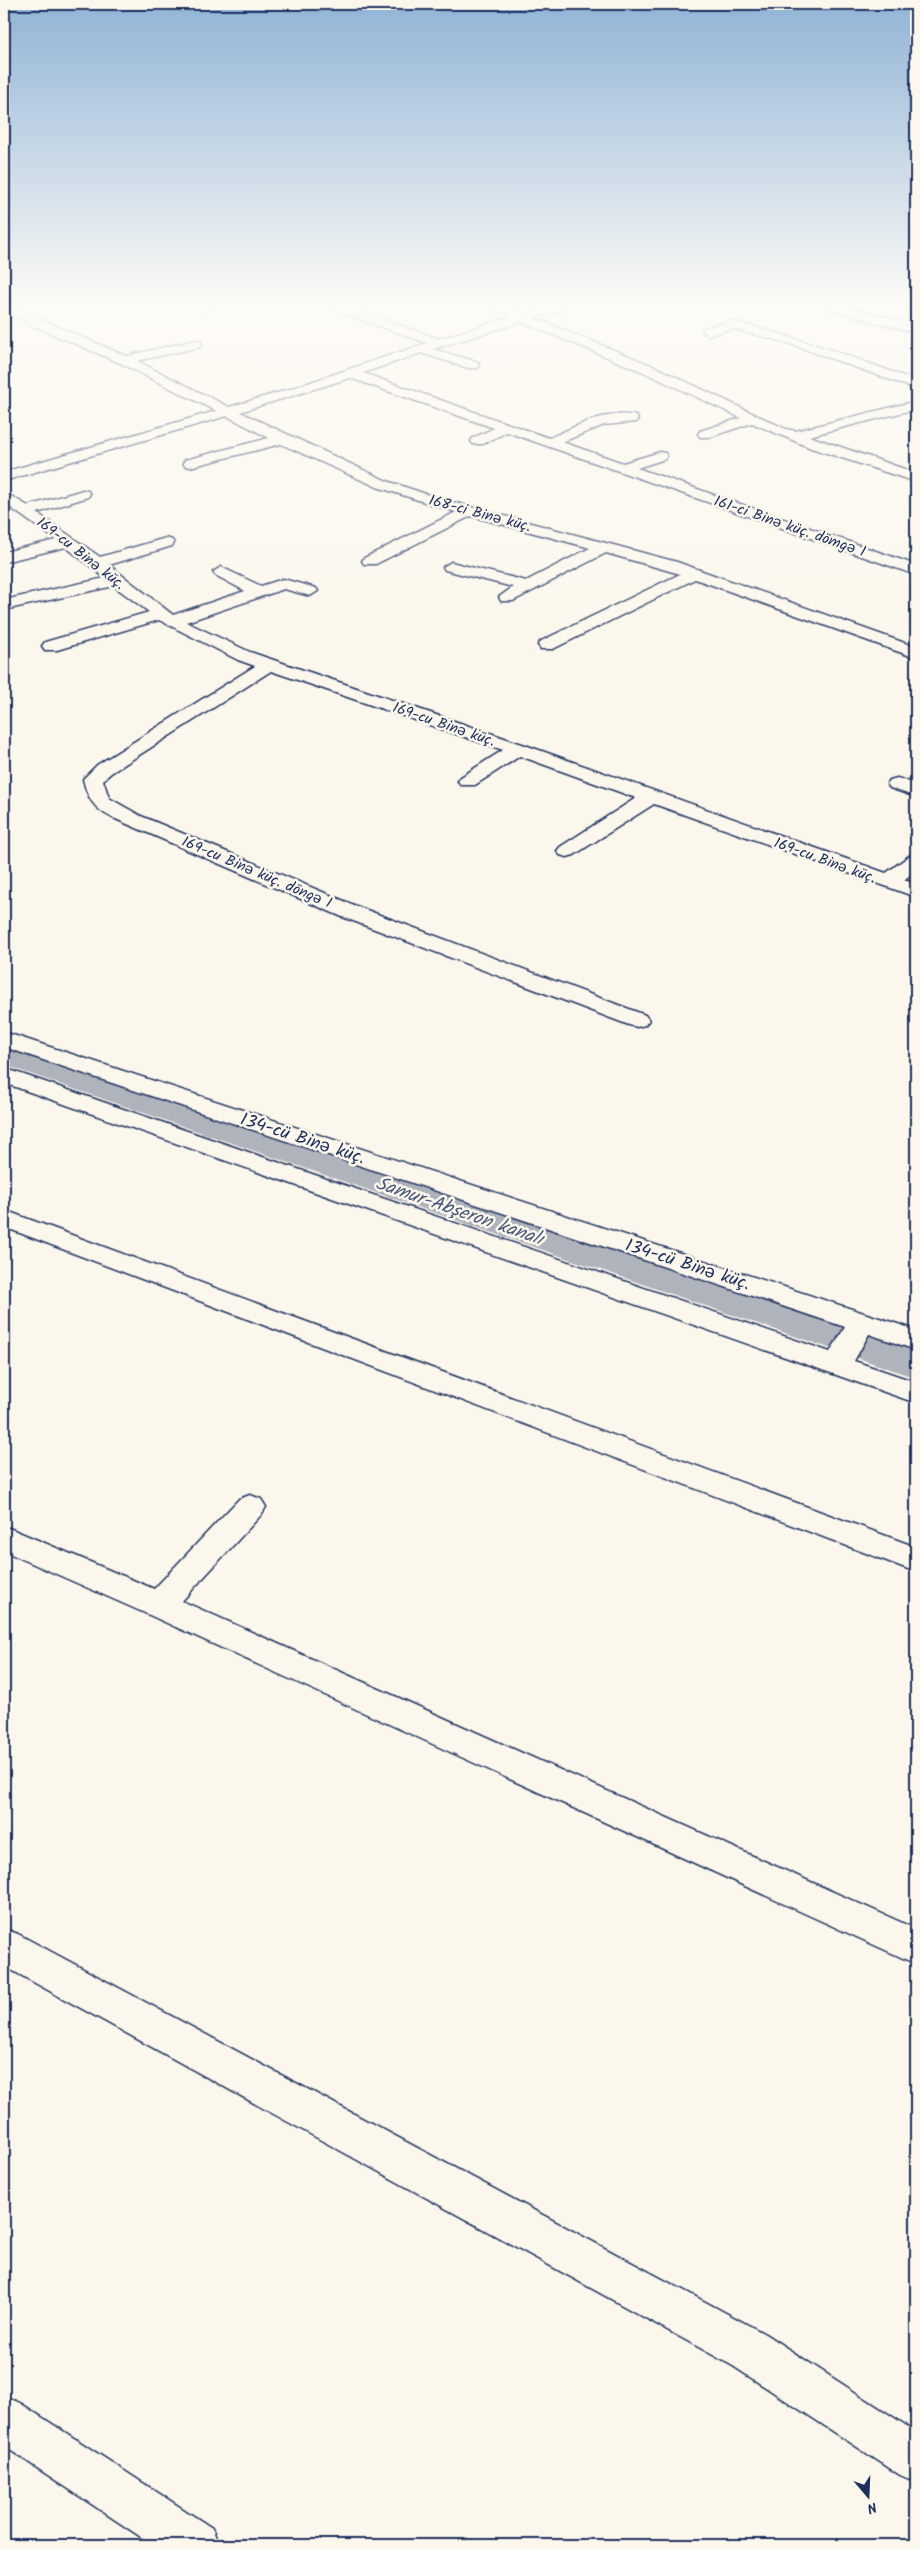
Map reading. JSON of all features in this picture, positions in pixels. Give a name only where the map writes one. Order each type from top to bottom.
[{"type":"street","points":[[4,476],[185,425]]},
{"type":"street","name":"168-ci Binə küç.","points":[[253,425],[389,487],[695,572],[916,653]]},
{"type":"street","name":"161-ci Binə küç. dömgə 1","points":[[501,425],[916,570]]},
{"type":"street","points":[[550,442],[593,425]]},
{"type":"street","points":[[706,434],[734,425]]},
{"type":"street","points":[[766,425],[782,432],[796,435],[816,445],[916,478]]},
{"type":"street","points":[[796,435],[836,425]]},
{"type":"street","points":[[478,441],[507,427]]},
{"type":"street","points":[[190,463],[282,439]]},
{"type":"street","points":[[622,468],[660,456]]},
{"type":"street","points":[[27,511],[83,494]]},
{"type":"street","name":"169-cu Binə küç.","points":[[4,496],[98,563],[166,617],[213,643],[518,749],[916,891]]},
{"type":"street","points":[[370,562],[470,511]]},
{"type":"street","points":[[4,557],[68,542]]},
{"type":"street","points":[[98,563],[166,543]]},
{"type":"street","points":[[507,596],[605,547]]},
{"type":"street","points":[[451,567],[527,586]]},
{"type":"street","points":[[220,572],[260,592]]},
{"type":"street","points":[[547,645],[695,572]]},
{"type":"street","points":[[4,605],[117,580]]},
{"type":"street","points":[[51,646],[260,592],[283,584],[310,591]]},
{"type":"street","name":"169-cu Binə küç. döngə 1","points":[[270,664],[104,768],[93,779],[96,795],[104,805],[134,820],[348,910],[636,1020]]},
{"type":"street","points":[[468,782],[518,749]]},
{"type":"street","points":[[897,784],[916,791]]},
{"type":"street","points":[[567,851],[651,797]]},
{"type":"street","points":[[888,882],[916,860]]},
{"type":"street","name":"134-cü Binə küç.","points":[[4,1039],[916,1340]]},
{"type":"street","points":[[4,1075],[916,1393]]},
{"type":"street","points":[[4,1218],[916,1560]]},
{"type":"street","points":[[837,1365],[862,1321]]},
{"type":"street","points":[[159,1605],[250,1507]]},
{"type":"street","points":[[8,1540],[159,1605],[916,1947]]},
{"type":"street","points":[[4,1946],[749,2350],[916,2459]]},
{"type":"street","points":[[4,2419],[195,2545]]},
{"type":"waterway","name":"Samur-Abşeron kanalı","points":[[4,1055],[916,1365]]}]
